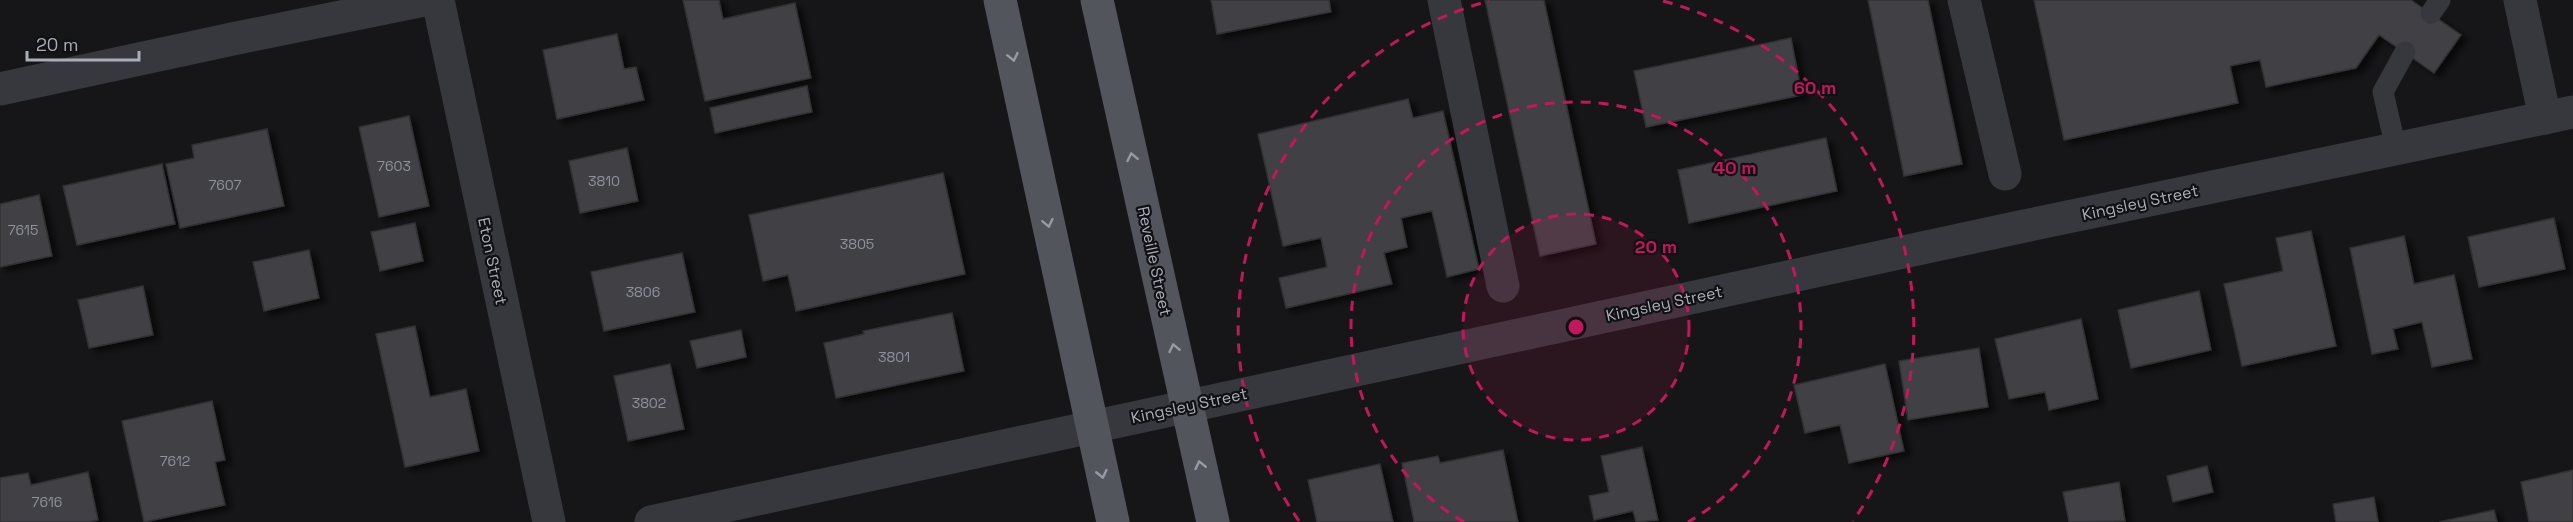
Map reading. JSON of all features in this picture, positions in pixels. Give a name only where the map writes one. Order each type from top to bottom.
[{"type":"main road","points":[[1000,0],[1113,522]]},
{"type":"main road","name":"Reveille Street","points":[[1097,0],[1213,522]]},
{"type":"street","points":[[0,89],[424,0]]},
{"type":"street","name":"Eton Street","points":[[438,0],[549,522]]},
{"type":"street","points":[[1444,0],[1503,286]]},
{"type":"street","points":[[1964,0],[2005,174]]},
{"type":"street","points":[[2520,0],[2559,115]]},
{"type":"street","name":"Kingsley Street","points":[[651,522],[1187,405],[2559,115]]},
{"type":"lane","points":[[2396,149],[2383,92],[2405,52]]},
{"type":"building","points":[[683,0],[719,0],[723,19],[795,3],[811,78],[705,101]]},
{"type":"building","points":[[1211,0],[1329,0],[1331,12],[1217,34]]},
{"type":"building","points":[[1485,0],[1544,0],[1596,244],[1540,256]]},
{"type":"building","points":[[1868,0],[1928,0],[1962,164],[1904,176]]},
{"type":"building","points":[[2034,0],[2411,0],[2461,35],[2434,73],[2379,35],[2356,68],[2266,87],[2260,60],[2230,66],[2238,103],[2064,140]]},
{"type":"building","points":[[617,34],[624,69],[636,67],[644,100],[557,119],[543,50]]},
{"type":"building","points":[[1791,38],[1802,95],[1646,127],[1634,71]]},
{"type":"building","points":[[807,86],[812,112],[715,133],[710,108]]},
{"type":"building","points":[[1408,99],[1413,118],[1443,111],[1479,269],[1447,277],[1432,211],[1401,218],[1407,247],[1384,253],[1392,284],[1286,308],[1279,278],[1327,267],[1321,238],[1283,246],[1258,134]]},
{"type":"building","points":[[409,116],[429,206],[379,217],[359,127]]},
{"type":"building","points":[[267,129],[284,206],[180,228],[166,164],[194,158],[192,145]]},
{"type":"building","points":[[1826,138],[1837,191],[1689,223],[1678,170]]},
{"type":"building","points":[[627,148],[638,201],[580,213],[569,161]]},
{"type":"building","points":[[162,164],[175,224],[77,245],[63,186]]},
{"type":"building","points":[[943,173],[965,274],[796,311],[788,275],[763,281],[749,215]]},
{"type":"building","points":[[39,195],[52,256],[0,267],[0,204]]},
{"type":"building","points":[[2554,218],[2565,269],[2479,287],[2468,237]]},
{"type":"building","points":[[415,223],[423,261],[380,271],[371,232]]},
{"type":"building","points":[[2311,231],[2336,346],[2242,366],[2224,284],[2283,271],[2276,238]]},
{"type":"building","points":[[2404,236],[2414,284],[2454,275],[2472,359],[2432,367],[2422,322],[2393,329],[2398,349],[2372,354],[2350,248]]},
{"type":"building","points":[[309,250],[319,298],[264,311],[253,262]]},
{"type":"building","points":[[682,253],[695,312],[604,331],[591,272]]},
{"type":"building","points":[[143,286],[153,335],[89,348],[78,300]]},
{"type":"building","points":[[2199,291],[2211,350],[2131,368],[2118,310]]},
{"type":"building","points":[[952,313],[964,371],[836,398],[824,343],[864,334],[863,331]]},
{"type":"building","points":[[2081,319],[2098,399],[2049,410],[2045,392],[2009,399],[1995,339]]},
{"type":"building","points":[[415,326],[430,397],[466,389],[479,451],[405,467],[376,334]]},
{"type":"building","points":[[741,330],[746,357],[697,368],[690,341]]},
{"type":"building","points":[[1979,348],[1988,407],[1908,420],[1899,361]]},
{"type":"building","points":[[670,364],[684,429],[628,441],[614,376]]},
{"type":"building","points":[[1885,364],[1904,451],[1849,463],[1840,425],[1805,433],[1794,385]]},
{"type":"building","points":[[212,401],[225,460],[215,462],[225,505],[144,522],[122,421]]},
{"type":"building","points":[[1642,447],[1658,520],[1636,522],[1633,511],[1594,520],[1589,496],[1609,492],[1601,456]]},
{"type":"building","points":[[1503,450],[1518,522],[1414,522],[1402,463],[1438,456],[1440,463]]},
{"type":"building","points":[[1380,464],[1393,522],[1317,522],[1308,480]]},
{"type":"building","points":[[2207,466],[2213,492],[2173,502],[2167,476]]},
{"type":"building","points":[[2573,470],[2573,522],[2529,522],[2521,482]]},
{"type":"building","points":[[88,472],[98,520],[0,522],[0,478],[28,473],[31,485]]},
{"type":"building","points":[[2119,482],[2125,521],[2069,522],[2063,492]]},
{"type":"building","points":[[2374,497],[2378,522],[2336,522],[2333,504]]},
{"type":"building","points":[[2494,510],[2497,522],[2439,522]]}]
